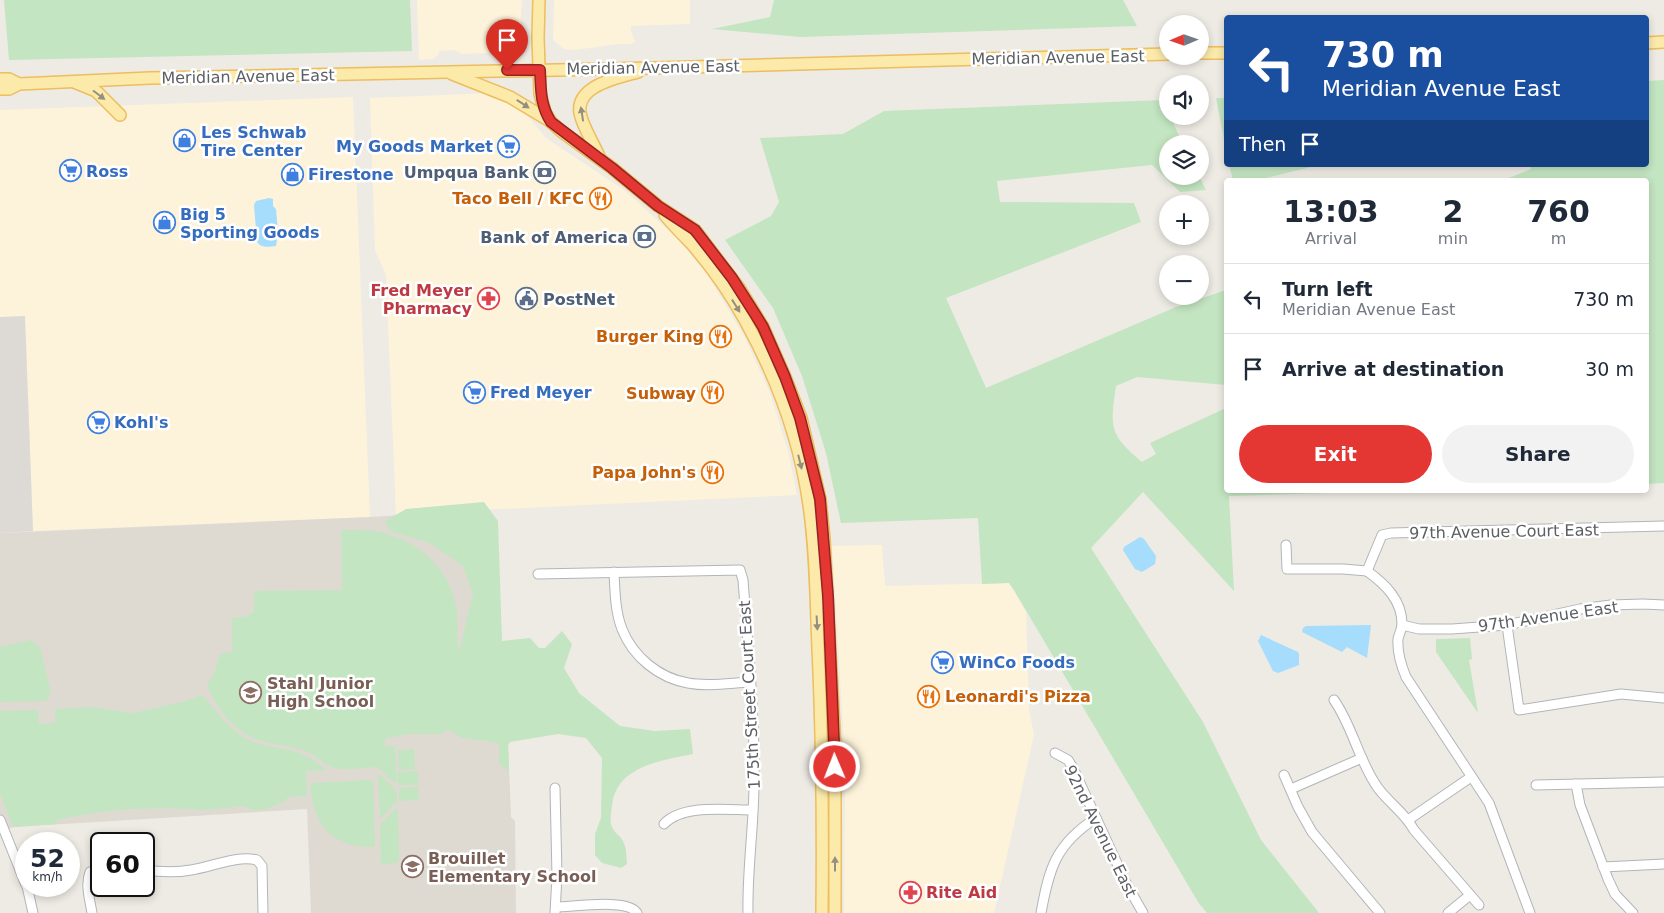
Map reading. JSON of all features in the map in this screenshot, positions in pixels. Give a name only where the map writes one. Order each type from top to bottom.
[{"type":"main road","points":[[540,0],[538,38],[542,104],[551,122]]},
{"type":"main road","points":[[1649,43],[1664,42]]},
{"type":"main road","points":[[1209,54],[1224,53]]},
{"type":"main road","name":"Meridian Avenue East","points":[[0,89],[8,89],[19,84],[132,78],[654,68],[1159,54]]},
{"type":"main road","points":[[600,159],[581,119],[582,100],[586,94],[599,84],[654,68]]},
{"type":"main road","points":[[446,72],[510,97],[551,122],[658,206],[695,230],[739,288],[763,327],[785,377],[800,418],[820,499],[828,596],[835,748],[835,913]]},
{"type":"main road","name":"Meridian Avenue East","points":[[0,79],[8,79],[19,84]]},
{"type":"main road","points":[[73,81],[96,91],[120,115]]},
{"type":"main road","points":[[658,206],[712,270],[744,319],[782,403],[802,472],[809,504],[813,544],[822,727],[822,913]]},
{"type":"main road","points":[[689,241],[695,242],[724,276],[739,288]]},
{"type":"street","name":"97th Avenue Court East","points":[[1368,570],[1382,535],[1664,526]]},
{"type":"street","points":[[1286,545],[1287,569],[1368,570],[1389,589],[1399,605],[1402,625],[1398,639],[1399,654],[1406,677],[1490,803],[1530,913]]},
{"type":"street","name":"175th Street Court East","points":[[614,572],[737,570],[741,573],[754,756],[748,913]]},
{"type":"street","points":[[538,574],[614,572],[616,605],[622,628],[627,639],[649,666],[665,676],[688,683],[750,682]]},
{"type":"street","name":"97th Avenue East","points":[[1402,625],[1419,629],[1508,625],[1588,608],[1643,604],[1664,605]]},
{"type":"street","points":[[1508,625],[1519,710],[1621,694],[1664,698]]},
{"type":"street","points":[[1334,700],[1344,715],[1362,758],[1378,788],[1408,820],[1414,830],[1479,904]]},
{"type":"street","name":"92nd Avenue East","points":[[1055,753],[1068,760],[1127,885],[1143,913]]},
{"type":"street","points":[[1291,789],[1362,758]]},
{"type":"street","points":[[1284,775],[1298,807],[1312,832],[1380,913]]},
{"type":"street","points":[[1408,820],[1471,777]]},
{"type":"street","points":[[1536,785],[1664,782]]},
{"type":"street","points":[[1576,784],[1580,805],[1603,867],[1615,894],[1633,913]]},
{"type":"street","points":[[555,788],[556,910],[611,904],[629,906],[634,908],[637,913]]},
{"type":"street","points":[[664,824],[669,818],[690,811],[752,810]]},
{"type":"street","points":[[1041,913],[1048,878],[1056,857],[1071,836],[1096,818]]},
{"type":"street","points":[[0,820],[15,858]]},
{"type":"street","points":[[155,871],[173,872],[208,867],[245,858],[257,860],[262,866],[263,913]]},
{"type":"street","points":[[1603,867],[1664,864]]},
{"type":"street","points":[[90,872],[88,888],[92,913]]},
{"type":"street","points":[[1448,913],[1470,895]]},
{"type":"street","points":[[29,897],[33,913]]},
{"type":"shaded area","points":[[417,0],[522,0],[519,43],[515,50],[509,52],[463,54],[455,50],[440,51],[433,59],[419,60]]},
{"type":"shaded area","points":[[554,0],[690,0],[690,24],[631,26],[635,42],[631,44],[574,50],[564,49],[553,40]]},
{"type":"shaded area","points":[[492,93],[521,108],[546,138],[624,190],[675,236],[707,274],[744,336],[770,393],[788,451],[797,495],[396,514],[386,275],[375,250],[370,98]]},
{"type":"shaded area","points":[[353,97],[370,517],[33,531],[25,317],[0,317],[0,110]]},
{"type":"shaded area","points":[[25,316],[33,531],[0,533],[0,317]]},
{"type":"shaded area","name":"Stahl Junior High School","points":[[489,510],[508,742],[511,817],[515,821],[516,913],[311,913],[307,809],[14,827],[5,830],[0,820],[0,533]]},
{"type":"shaded area","points":[[882,545],[885,586],[1009,583],[1026,612],[1029,709],[1034,735],[994,913],[844,913],[845,760],[832,546]]},
{"type":"green space","points":[[4,0],[410,0],[412,51],[9,60]]},
{"type":"green space","points":[[774,0],[1123,0],[1137,26],[800,37],[712,29],[770,17]]},
{"type":"green space","points":[[1664,80],[1664,483],[1649,484],[1649,178],[1509,178],[1531,169],[1530,167],[1649,167],[1649,81]]},
{"type":"green space","points":[[1216,98],[1224,98],[1224,139]]},
{"type":"green space","points":[[1159,100],[1159,125],[1174,125],[1179,135],[1159,135],[1159,172],[1152,165],[997,181],[1000,202],[1134,203],[1141,222],[946,298],[986,388],[1176,307],[1182,305],[1209,305],[1209,296],[1224,291],[1224,385],[1137,377],[1116,386],[1113,421],[1118,437],[1142,462],[1156,454],[1150,443],[1224,409],[1224,493],[1330,493],[1229,496],[1234,591],[1143,492],[1091,548],[1203,722],[1261,840],[1319,913],[1207,913],[1198,902],[1014,590],[1009,583],[982,584],[978,518],[841,523],[826,453],[802,376],[773,308],[725,240],[771,216],[779,202],[760,138],[843,134],[884,111]]},
{"type":"green space","points":[[1230,167],[1311,167],[1266,178],[1232,178]]},
{"type":"green space","points":[[1173,185],[1204,185],[1206,190],[1180,192]]},
{"type":"green space","points":[[484,502],[498,521],[502,641],[530,638],[539,648],[545,648],[562,631],[572,644],[564,668],[579,693],[620,726],[655,731],[690,729],[693,754],[667,759],[642,768],[622,782],[615,793],[611,815],[612,827],[623,841],[627,864],[621,868],[602,863],[595,855],[595,834],[601,818],[602,758],[586,738],[558,734],[510,742],[508,745],[508,771],[499,763],[499,744],[462,738],[447,729],[442,734],[407,734],[385,739],[385,747],[395,746],[397,783],[375,767],[334,768],[303,750],[251,737],[235,726],[222,712],[207,685],[214,674],[220,654],[232,652],[232,618],[244,617],[254,612],[254,591],[342,590],[341,530],[380,532],[396,537],[410,544],[435,563],[452,590],[456,606],[459,652],[473,594],[463,566],[430,543],[390,531],[385,521],[406,509]]},
{"type":"green space","points":[[1470,638],[1472,659],[1469,660],[1478,713],[1436,652],[1436,639]]},
{"type":"green space","points":[[31,640],[40,647],[51,693],[46,701],[0,702],[0,647]]},
{"type":"green space","points":[[199,695],[203,696],[225,721],[244,737],[261,745],[300,753],[327,770],[306,771],[307,796],[288,797],[285,801],[264,810],[254,810],[242,806],[204,810],[167,808],[129,809],[92,813],[56,820],[57,824],[13,827],[0,794],[0,711],[38,710],[39,724],[55,723],[55,709],[90,707],[133,713],[182,702]]},
{"type":"green space","points":[[414,749],[415,769],[399,770],[398,750]]},
{"type":"green space","points":[[418,771],[418,785],[398,785],[398,772]]},
{"type":"green space","points":[[378,773],[396,790],[397,801],[380,819]]},
{"type":"green space","points":[[370,780],[373,782],[375,847],[347,843],[336,838],[320,822],[315,811],[310,783]]},
{"type":"green space","points":[[418,787],[419,800],[399,801],[399,788]]},
{"type":"green space","points":[[395,809],[398,809],[399,860],[395,863],[381,864],[380,825]]},
{"type":"water","points":[[273,199],[273,206],[276,209],[278,232],[276,246],[268,247],[257,242],[254,205],[256,201]]},
{"type":"water","points":[[1140,537],[1144,539],[1156,556],[1155,564],[1142,572],[1135,569],[1123,550],[1124,547]]},
{"type":"water","points":[[1371,625],[1367,658],[1347,647],[1342,652],[1302,632],[1306,626]]},
{"type":"water","points":[[1261,635],[1298,652],[1299,665],[1278,673],[1273,671],[1258,641]]},
{"type":"place","name":"Les Schwab Tire Center","points":[[185,141]]},
{"type":"place","name":"My Goods Market","points":[[509,146]]},
{"type":"place","name":"Ross","points":[[70,171]]},
{"type":"place","name":"Umpqua Bank","points":[[545,172]]},
{"type":"place","name":"Firestone","points":[[292,174]]},
{"type":"place","name":"Taco Bell / KFC","points":[[600,198]]},
{"type":"place","name":"Big 5 Sporting Goods","points":[[164,223]]},
{"type":"place","name":"Bank of America","points":[[644,237]]},
{"type":"place","name":"Fred Meyer Pharmacy","points":[[488,299]]},
{"type":"place","name":"PostNet","points":[[527,299]]},
{"type":"place","name":"Burger King","points":[[720,336]]},
{"type":"place","name":"Fred Meyer","points":[[474,392]]},
{"type":"place","name":"Subway","points":[[712,393]]},
{"type":"place","name":"Kohl's","points":[[98,422]]},
{"type":"place","name":"Papa John's","points":[[712,472]]},
{"type":"place","name":"WinCo Foods","points":[[943,662]]},
{"type":"place","name":"Stahl Junior High School","points":[[251,692]]},
{"type":"place","name":"Leonardi's Pizza","points":[[929,696]]},
{"type":"place","name":"Brouillet Elementary School","points":[[412,867]]},
{"type":"place","name":"Rite Aid","points":[[910,892]]},
{"type":"route","points":[[507,70],[540,70],[542,104],[551,122],[632,183],[658,206],[695,230],[739,288],[763,327],[785,377],[800,418],[820,499],[828,596],[835,767]]}]
